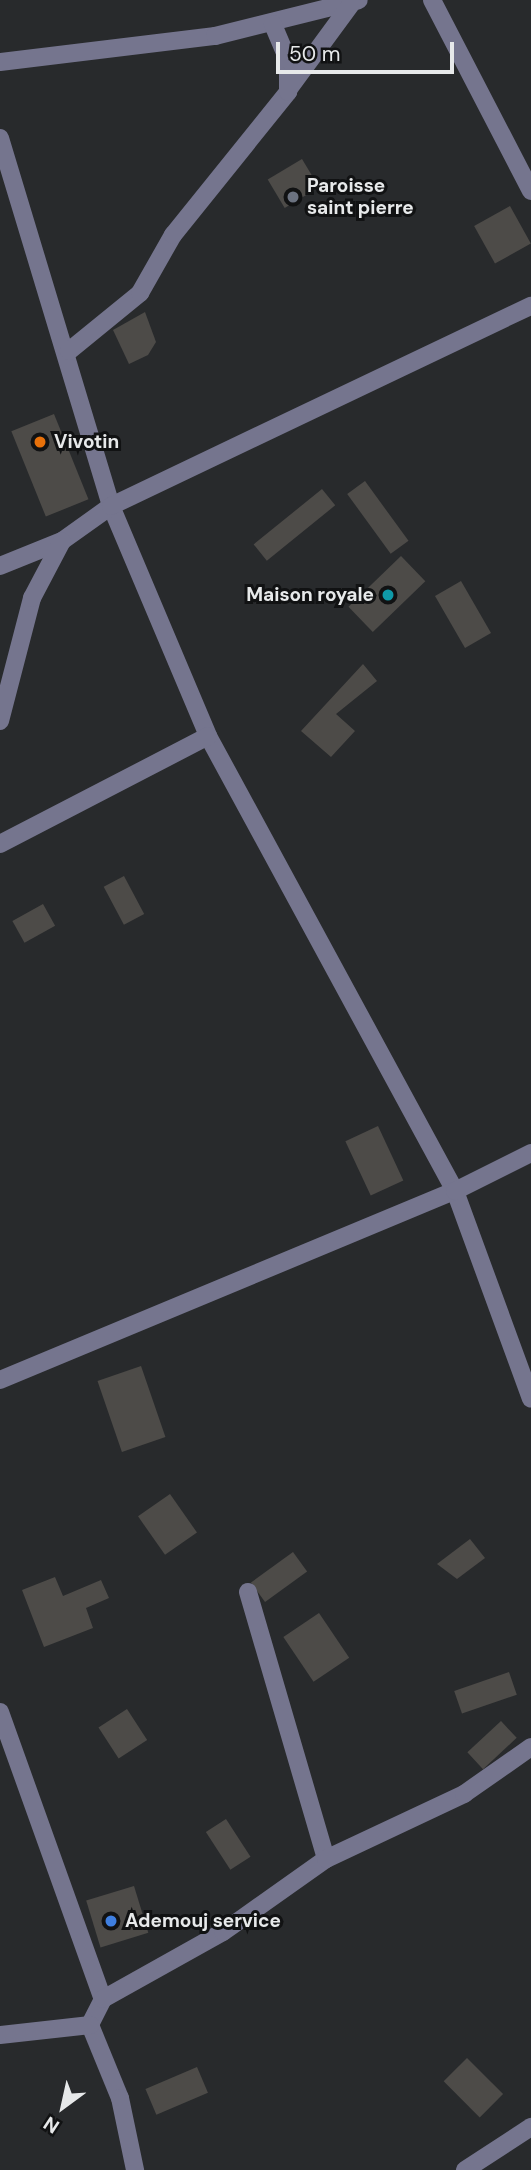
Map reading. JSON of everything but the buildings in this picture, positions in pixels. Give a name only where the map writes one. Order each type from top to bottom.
[{"type":"street","points":[[432,0],[531,191]]},
{"type":"street","points":[[0,62],[273,24],[356,1]]},
{"type":"street","points":[[69,351],[140,293],[173,235],[288,92],[356,1]]},
{"type":"street","points":[[273,24],[288,60],[288,92]]},
{"type":"street","points":[[0,138],[69,351],[111,506],[208,736],[455,1191],[531,1399]]},
{"type":"street","points":[[0,566],[62,541],[111,506],[531,306]]},
{"type":"street","points":[[0,721],[32,598],[62,541]]},
{"type":"street","points":[[0,844],[208,736]]},
{"type":"street","points":[[0,1380],[455,1191],[531,1153]]},
{"type":"street","points":[[248,1592],[326,1859]]},
{"type":"street","points":[[0,1712],[38,1833],[103,1999]]},
{"type":"street","points":[[135,2170],[120,2098],[90,2025],[103,1999],[223,1932],[326,1859],[464,1794],[531,1747]]},
{"type":"street","points":[[0,2035],[90,2025]]},
{"type":"street","points":[[465,2170],[531,2127]]},
{"type":"place","name":"Paroisse saint pierre","points":[[293,197]]},
{"type":"place","name":"Vivotin","points":[[40,442]]},
{"type":"place","name":"Maison royale","points":[[388,595]]},
{"type":"place","name":"Ademouj service","points":[[111,1921]]}]
